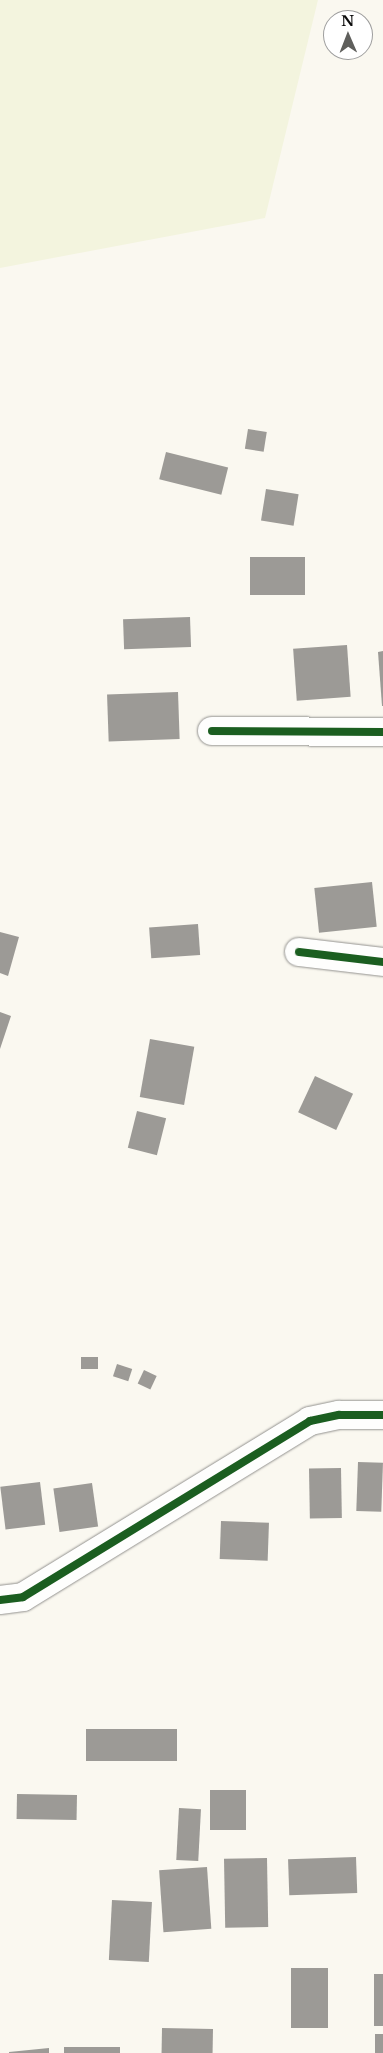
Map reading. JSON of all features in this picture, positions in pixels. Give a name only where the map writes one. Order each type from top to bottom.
[{"type":"street","points":[[212,732],[383,732]]},
{"type":"street","points":[[300,952],[383,962]]},
{"type":"street","points":[[0,1600],[23,1598],[310,1421],[339,1415],[383,1415]]},
{"type":"green space","points":[[0,0],[318,0],[265,218],[0,268]]},
{"type":"building","points":[[248,429],[267,432],[264,452],[245,449]]},
{"type":"building","points":[[166,452],[228,467],[221,495],[159,479]]},
{"type":"building","points":[[266,489],[299,494],[294,526],[261,521]]},
{"type":"building","points":[[250,557],[305,557],[305,595],[250,595]]},
{"type":"building","points":[[190,617],[191,647],[124,649],[123,619]]},
{"type":"building","points":[[347,645],[351,697],[297,701],[293,649]]},
{"type":"building","points":[[383,651],[383,706],[382,706],[378,652]]},
{"type":"building","points":[[178,692],[180,739],[109,741],[107,694]]},
{"type":"building","points":[[372,882],[377,927],[319,933],[314,888]]},
{"type":"building","points":[[198,924],[200,955],[151,958],[149,927]]},
{"type":"building","points":[[0,932],[19,937],[8,976],[0,973]]},
{"type":"building","points":[[0,1012],[11,1016],[0,1049]]},
{"type":"building","points":[[150,1039],[194,1047],[184,1105],[140,1097]]},
{"type":"building","points":[[315,1076],[353,1094],[336,1130],[298,1112]]},
{"type":"building","points":[[137,1111],[166,1118],[157,1155],[128,1148]]},
{"type":"building","points":[[81,1357],[98,1357],[98,1369],[81,1369]]},
{"type":"building","points":[[117,1364],[132,1369],[128,1381],[113,1376]]},
{"type":"building","points":[[144,1370],[157,1376],[150,1390],[138,1384]]},
{"type":"building","points":[[358,1462],[383,1463],[381,1512],[356,1511]]},
{"type":"building","points":[[341,1468],[342,1518],[310,1519],[309,1469]]},
{"type":"building","points":[[40,1482],[45,1525],[6,1530],[0,1487]]},
{"type":"building","points":[[92,1483],[98,1527],[60,1532],[53,1488]]},
{"type":"building","points":[[221,1521],[269,1523],[268,1561],[220,1559]]},
{"type":"building","points":[[86,1729],[177,1729],[177,1761],[86,1761]]},
{"type":"building","points":[[210,1790],[246,1790],[246,1830],[210,1830]]},
{"type":"building","points":[[17,1794],[77,1795],[77,1820],[17,1819]]},
{"type":"building","points":[[179,1808],[201,1809],[198,1861],[176,1860]]},
{"type":"building","points":[[356,1857],[357,1893],[289,1895],[288,1859]]},
{"type":"building","points":[[267,1858],[268,1927],[225,1928],[224,1859]]},
{"type":"building","points":[[207,1867],[211,1929],[163,1932],[159,1870]]},
{"type":"building","points":[[112,1900],[152,1902],[149,1962],[109,1960]]},
{"type":"building","points":[[291,1968],[328,1968],[328,2028],[291,2028]]},
{"type":"building","points":[[374,1974],[383,1974],[383,2026],[374,2026]]},
{"type":"building","points":[[162,2028],[213,2029],[213,2053],[162,2053]]},
{"type":"building","points":[[375,2034],[383,2034],[383,2053],[375,2053]]},
{"type":"building","points":[[64,2047],[120,2047],[120,2053],[64,2053]]},
{"type":"building","points":[[49,2048],[49,2053],[9,2053],[9,2052]]},
{"type":"cycle path","points":[[212,731],[383,732]]},
{"type":"cycle path","points":[[299,952],[383,962]]},
{"type":"cycle path","points":[[0,1600],[23,1597],[310,1421],[339,1415],[383,1415]]}]
